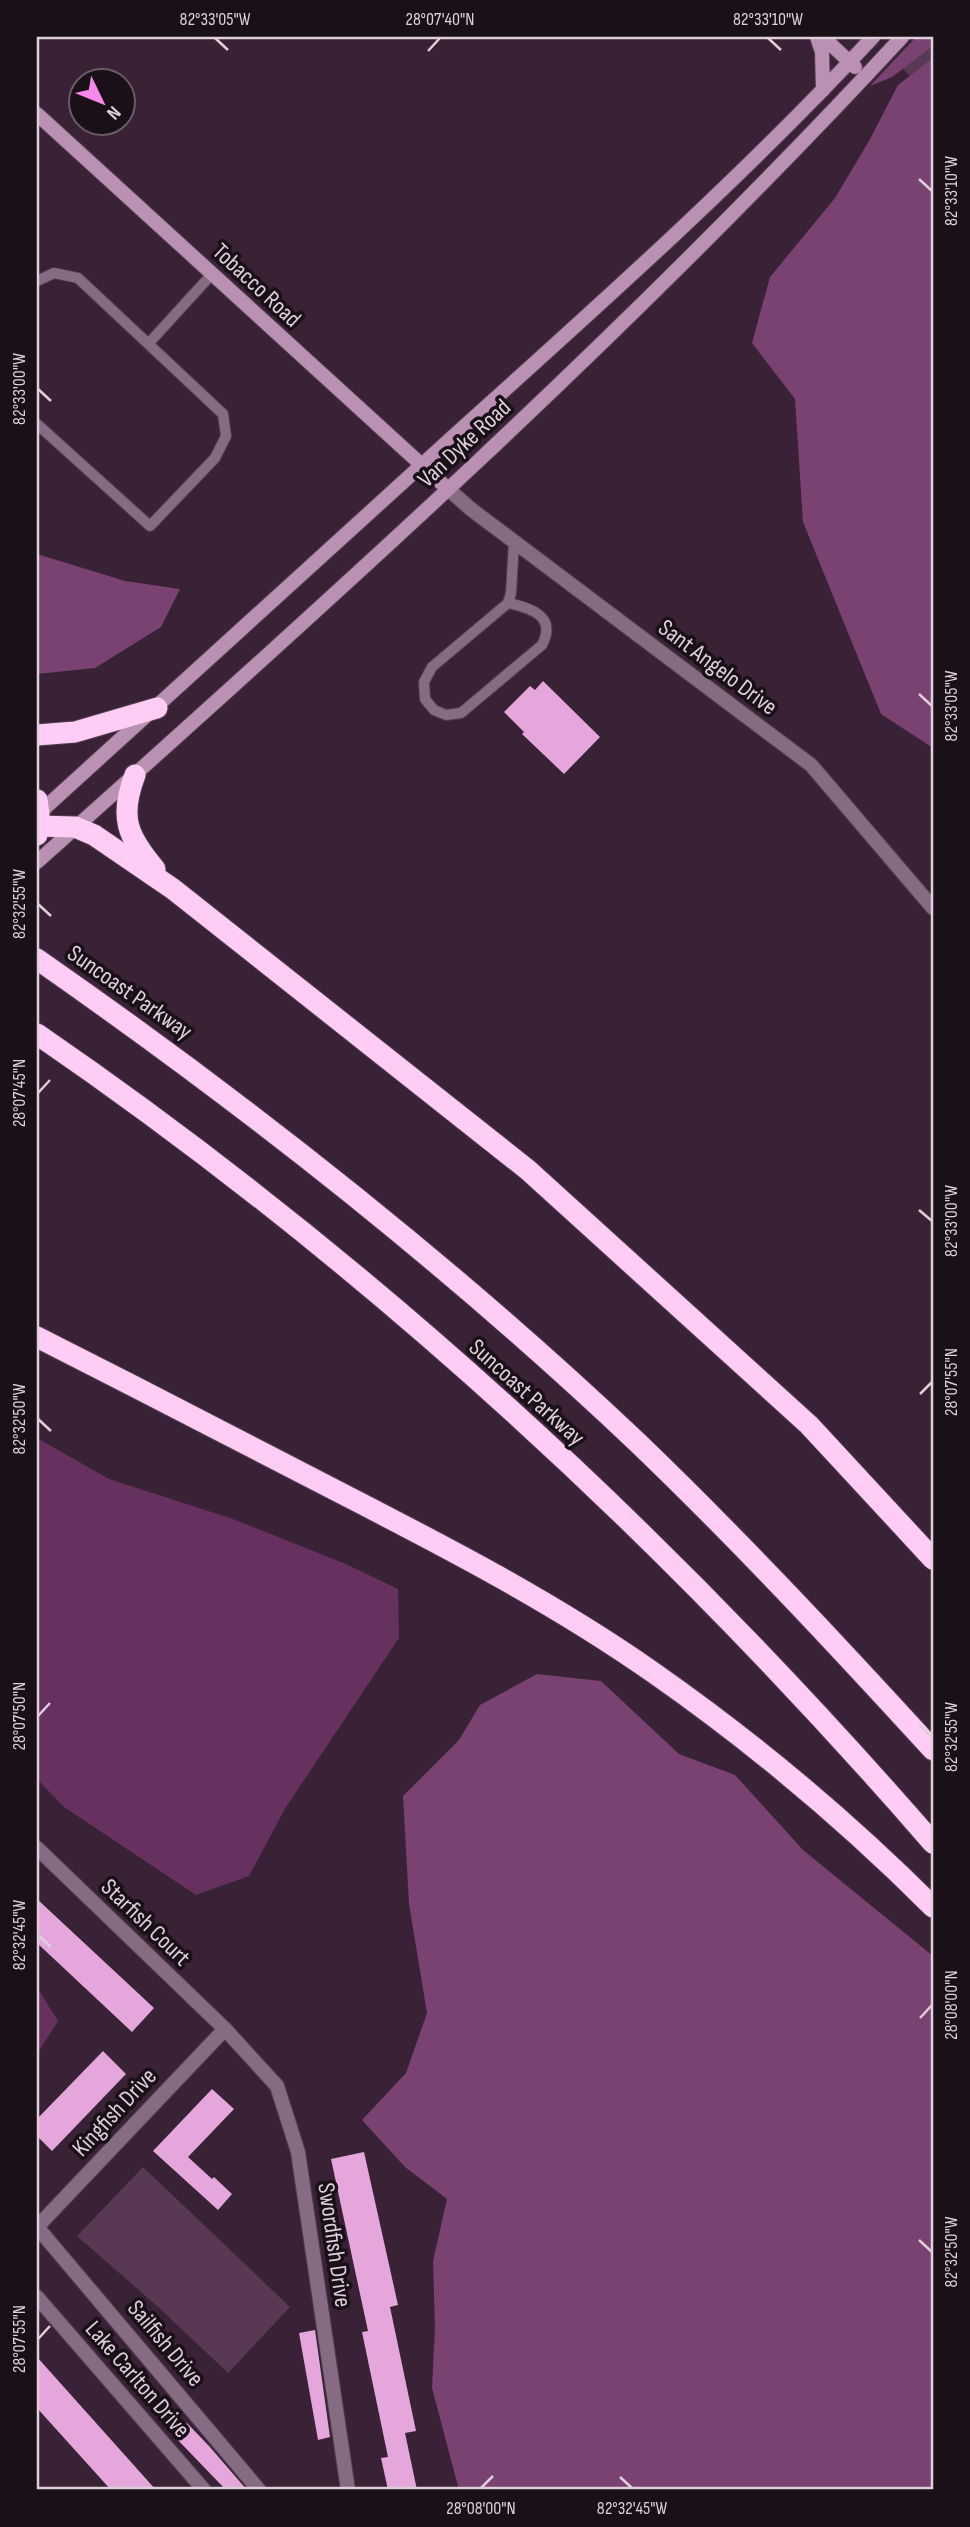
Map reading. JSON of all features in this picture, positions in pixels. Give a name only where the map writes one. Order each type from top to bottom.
[{"type":"highway","points":[[37,735],[75,732],[157,708]]},
{"type":"highway","points":[[135,775],[126,805],[129,831],[141,852],[173,890]]},
{"type":"highway","points":[[37,819],[75,827],[94,835],[173,890],[528,1170],[809,1425],[933,1559]]},
{"type":"highway","name":"Suncoast Parkway","points":[[37,959],[207,1080],[424,1253],[546,1359],[742,1545],[933,1750]]},
{"type":"highway","name":"Suncoast Parkway","points":[[37,1034],[215,1163],[349,1270],[473,1376],[598,1492],[719,1611],[849,1746],[933,1843]]},
{"type":"highway","points":[[37,1337],[432,1539],[590,1631],[653,1672],[787,1774],[846,1824],[933,1907]]},
{"type":"main road","points":[[817,37],[822,51],[823,90]]},
{"type":"main road","points":[[823,37],[865,76]]},
{"type":"main road","points":[[872,37],[888,52]]},
{"type":"main road","name":"Van Dyke Road","points":[[37,819],[626,279],[823,90],[872,37]]},
{"type":"main road","name":"Van Dyke Road","points":[[37,862],[448,489],[678,269],[902,37]]},
{"type":"main road","name":"Tobacco Road","points":[[37,114],[448,489]]},
{"type":"street","name":"Sant Angelo Drive","points":[[448,489],[514,542],[811,765],[933,908]]},
{"type":"street","name":"Starfish Court","points":[[37,1848],[225,2029]]},
{"type":"street","name":"Kingfish Drive","points":[[37,2227],[225,2029]]},
{"type":"street","name":"Swordfish Drive","points":[[225,2029],[277,2086],[298,2152],[348,2490]]},
{"type":"street","name":"Sailfish Drive","points":[[37,2227],[259,2490]]},
{"type":"street","name":"Lake Carlton Drive","points":[[37,2298],[204,2490]]},
{"type":"lane","points":[[37,281],[54,273],[78,278],[223,414],[226,436],[215,458],[150,526],[37,424]]},
{"type":"lane","points":[[149,343],[212,274]]},
{"type":"lane","points":[[508,603],[532,608],[546,623],[547,635],[542,645],[461,713],[446,715],[434,710],[425,699],[424,682],[432,667],[508,603],[514,542]]},
{"type":"shaded area","points":[[916,37],[933,37],[933,46],[892,77],[870,86]]},
{"type":"shaded area","points":[[933,37],[933,97],[897,64]]},
{"type":"shaded area","points":[[933,58],[933,748],[881,714],[803,522],[795,399],[752,343],[770,277],[835,198],[898,85]]},
{"type":"shaded area","points":[[37,554],[125,581],[180,589],[161,627],[95,668],[37,674]]},
{"type":"shaded area","points":[[37,1438],[109,1479],[233,1519],[346,1564],[398,1589],[399,1638],[286,1807],[249,1876],[196,1895],[64,1807],[37,1779]]},
{"type":"shaded area","points":[[537,1674],[601,1681],[679,1754],[735,1775],[803,1850],[933,1956],[933,2490],[459,2490],[432,2388],[435,2327],[433,2261],[447,2199],[405,2167],[362,2120],[406,2073],[427,2013],[409,1904],[403,1796],[459,1740],[480,1705]]},
{"type":"shaded area","points":[[37,1987],[58,2021],[37,2054]]},
{"type":"shaded area","points":[[143,2167],[290,2307],[228,2373],[77,2236]]},
{"type":"building","points":[[543,681],[600,737],[564,774],[522,734],[524,732],[504,712],[530,686],[535,690]]},
{"type":"building","points":[[37,1899],[154,2008],[132,2032],[37,1943]]},
{"type":"building","points":[[103,2051],[126,2074],[52,2151],[37,2136],[37,2119]]},
{"type":"building","points":[[212,2089],[234,2109],[188,2157],[232,2194],[218,2210],[153,2151]]},
{"type":"building","points":[[364,2152],[398,2305],[390,2307],[416,2431],[405,2433],[417,2490],[388,2490],[381,2458],[388,2457],[362,2332],[368,2331],[331,2159]]},
{"type":"building","points":[[315,2330],[330,2437],[318,2440],[299,2333]]},
{"type":"building","points":[[37,2357],[156,2490],[111,2490],[37,2408]]},
{"type":"building","points":[[187,2423],[247,2490],[226,2490],[174,2436]]}]
